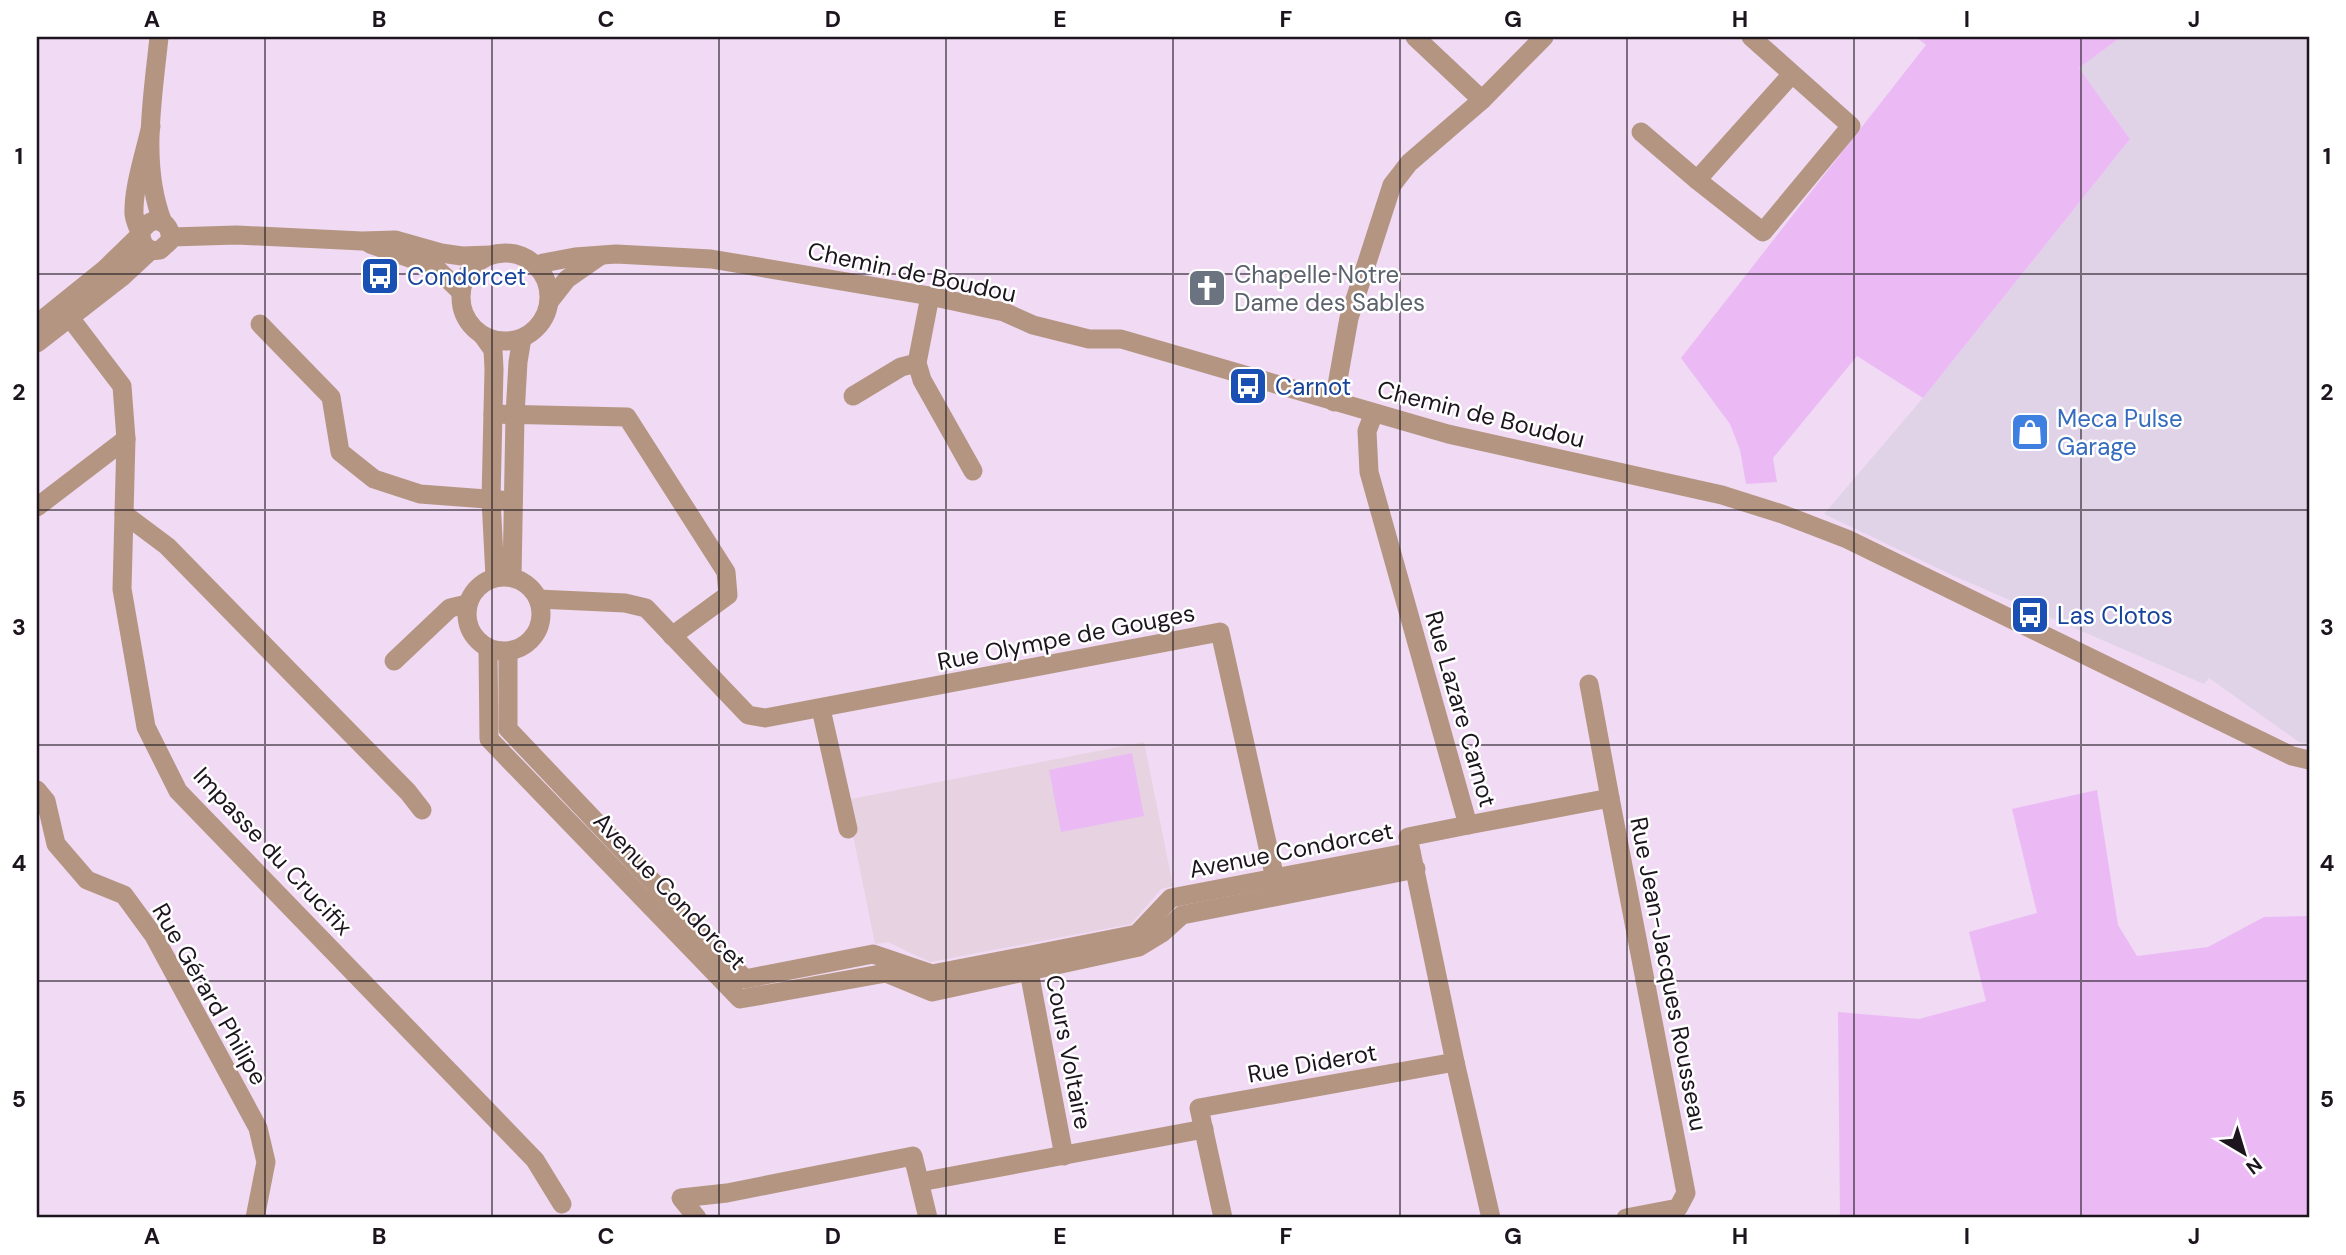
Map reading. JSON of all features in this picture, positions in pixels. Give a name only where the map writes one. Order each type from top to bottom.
[{"type":"street","points":[[146,243],[134,213],[151,126],[159,37]]},
{"type":"street","points":[[1415,37],[1482,100]]},
{"type":"street","points":[[1335,402],[1349,318],[1392,185],[1409,163],[1482,100],[1544,37]]},
{"type":"street","points":[[1641,132],[1763,232],[1851,126],[1751,37]]},
{"type":"street","points":[[1698,180],[1792,74]]},
{"type":"street","points":[[146,243],[164,248],[167,230],[153,188],[151,126]]},
{"type":"street","points":[[146,243],[142,230],[153,221],[167,230],[362,241],[395,240],[462,257],[503,253],[528,259],[545,277],[549,289],[550,302],[541,324],[532,333],[509,342],[495,341],[483,336]]},
{"type":"street","points":[[362,241],[435,267],[461,292]]},
{"type":"street","points":[[37,324],[66,312],[122,278],[146,243]]},
{"type":"street","name":"Chemin de Boudou","points":[[537,267],[543,263],[575,257],[616,254],[711,259],[930,296],[1004,312],[1033,325],[1088,339],[1121,339],[1448,434],[1722,495],[1783,514],[1877,553],[2280,750],[2309,760]]},
{"type":"street","points":[[491,255],[471,269],[464,280],[461,304],[473,328],[493,350],[491,499],[503,577]]},
{"type":"street","points":[[550,302],[567,279],[600,256]]},
{"type":"street","points":[[930,296],[917,363],[922,380],[973,471]]},
{"type":"street","points":[[37,343],[66,312]]},
{"type":"street","name":"Impasse du Crucifix","points":[[66,312],[122,386],[126,439],[122,589],[146,727],[178,791],[535,1160],[562,1204]]},
{"type":"street","points":[[260,324],[331,397],[340,452],[374,479],[420,494],[513,501]]},
{"type":"street","points":[[503,577],[513,501],[515,415],[522,338]]},
{"type":"street","points":[[853,396],[901,368],[917,363]]},
{"type":"street","name":"Rue Lazare Carnot","points":[[1374,412],[1367,431],[1369,472],[1468,825],[1408,837],[1414,860]]},
{"type":"street","points":[[493,414],[627,417],[726,572],[728,595],[672,636]]},
{"type":"street","points":[[37,507],[126,439]]},
{"type":"street","points":[[124,514],[167,545],[408,792],[422,810]]},
{"type":"street","points":[[503,577],[531,588],[538,599],[541,613],[539,626],[533,637],[523,646],[498,650],[478,642],[470,631],[466,617],[467,604],[479,585],[503,577]]},
{"type":"street","name":"Rue Olympe de Gouges","points":[[538,599],[625,603],[646,608],[748,715],[765,718],[1220,632],[1276,887]]},
{"type":"street","points":[[394,661],[450,608],[467,604]]},
{"type":"street","name":"Avenue Condorcet","points":[[498,650],[489,739],[740,999],[886,973],[932,992],[1138,934],[1171,898],[1276,887],[1414,860]]},
{"type":"street","points":[[1589,684],[1610,798]]},
{"type":"street","points":[[821,709],[848,829]]},
{"type":"street","name":"Rue Gérard Philipe","points":[[37,790],[46,801],[56,844],[87,880],[124,895],[154,936],[258,1128],[265,1162],[255,1218]]},
{"type":"street","name":"Rue Jean-Jacques Rousseau","points":[[1468,825],[1610,798],[1686,1193],[1678,1208],[1626,1218]]},
{"type":"street","points":[[1414,860],[1455,1062],[1492,1218]]},
{"type":"street","name":"Cours Voltaire","points":[[1028,964],[1064,1156]]},
{"type":"street","name":"Rue Diderot","points":[[1204,1129],[1199,1108],[1455,1062]]},
{"type":"street","points":[[1204,1129],[1223,1218]]},
{"type":"street","name":"Cours Voltaire","points":[[920,1182],[1204,1129]]},
{"type":"street","points":[[697,1218],[681,1198],[727,1193],[914,1156],[928,1218]]},
{"type":"shaded area","points":[[1916,37],[2121,37],[2079,68],[2130,139],[1923,398],[1857,356],[1773,458],[1777,482],[1746,484],[1740,450],[1730,424],[1681,358],[1926,45]]},
{"type":"shaded area","points":[[2121,37],[2309,37],[2309,744],[2299,742],[2209,678],[2204,684],[1954,576],[1824,514],[1923,398],[2130,139],[2079,68]]},
{"type":"shaded area","points":[[1144,742],[1173,886],[1161,889],[1131,924],[930,962],[888,942],[875,944],[846,800]]},
{"type":"shaded area","points":[[1132,753],[1144,816],[1061,832],[1049,770]]},
{"type":"shaded area","points":[[2097,790],[2118,925],[2137,956],[2208,947],[2264,917],[2309,916],[2309,1218],[1840,1218],[1838,1012],[1919,1019],[1986,1001],[1969,932],[2037,913],[2012,809]]},
{"type":"place","name":"Condorcet","points":[[380,276]]},
{"type":"place","name":"Chapelle Notre Dame des Sables","points":[[1207,288]]},
{"type":"place","name":"Carnot","points":[[1248,386]]},
{"type":"place","name":"Meca Pulse Garage","points":[[2030,432]]},
{"type":"place","name":"Las Clotos","points":[[2030,615]]}]
